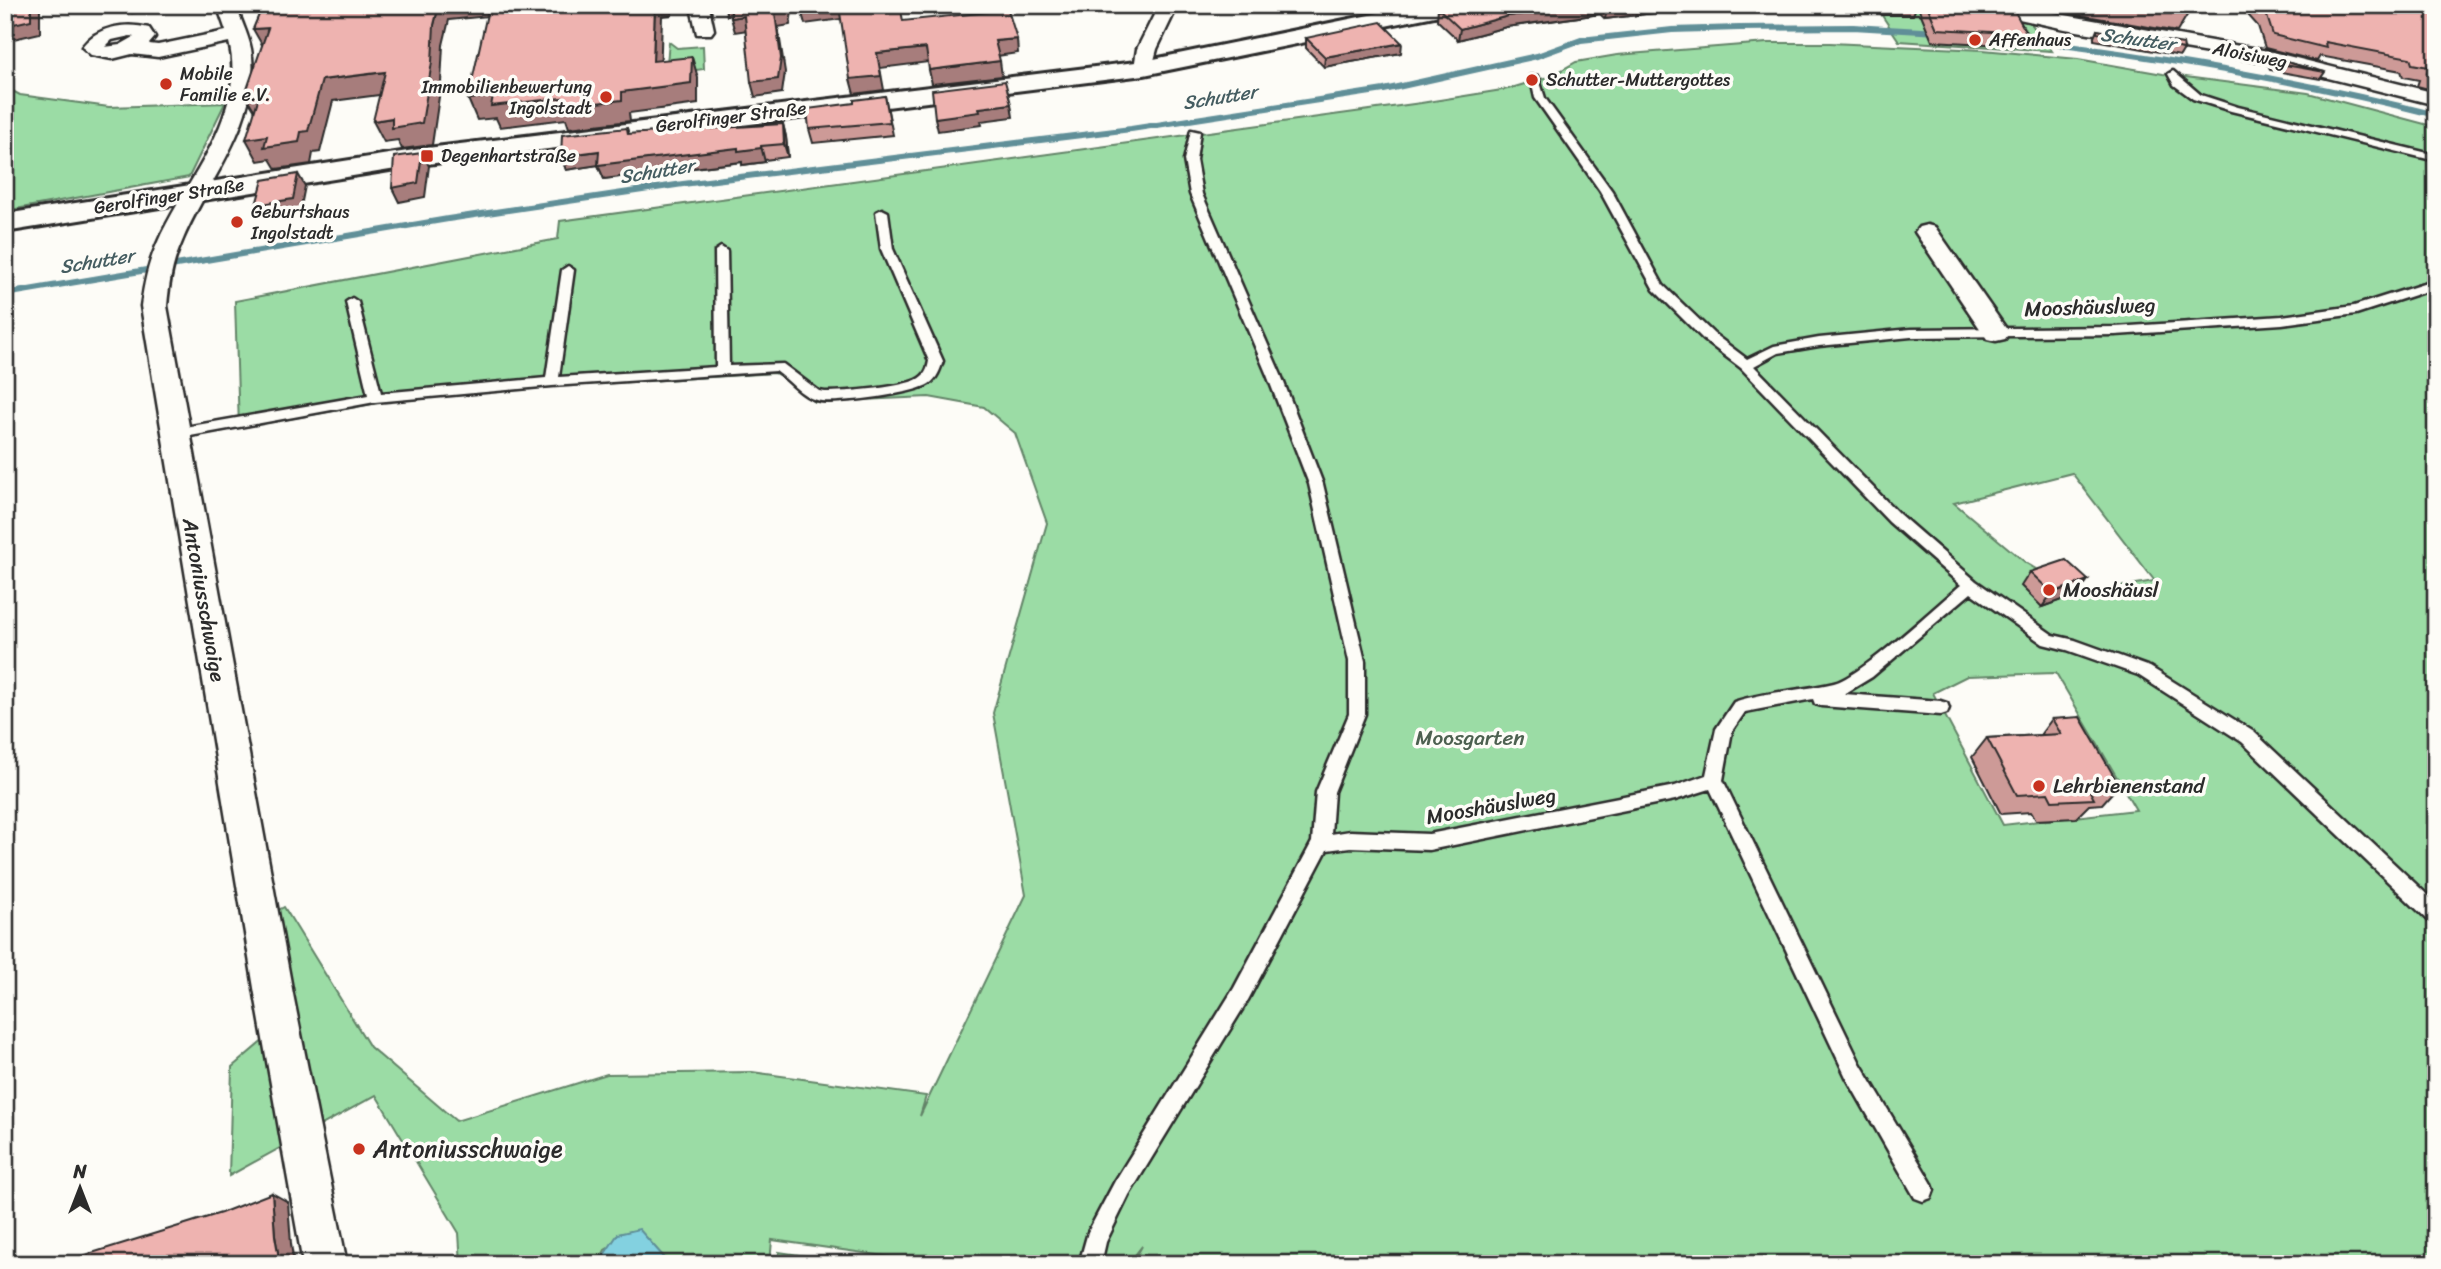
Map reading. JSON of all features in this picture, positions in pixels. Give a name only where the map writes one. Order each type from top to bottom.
[{"type":"street","points":[[198,191],[227,130],[240,93],[242,53],[226,5]]},
{"type":"street","points":[[697,5],[702,11],[704,30]]},
{"type":"street","points":[[1144,68],[1147,49],[1169,5]]},
{"type":"street","name":"Gerolfinger Straße","points":[[5,223],[198,191],[537,141],[1144,68],[1454,5]]},
{"type":"street","name":"Aloisiweg","points":[[1980,5],[2065,23],[2269,57],[2436,99]]},
{"type":"street","points":[[131,48],[158,51],[235,35]]},
{"type":"street","name":"Antoniusschwaige","points":[[198,191],[160,267],[153,306],[325,1264]]},
{"type":"street","points":[[1927,232],[1996,333]]},
{"type":"lane","points":[[2173,74],[2178,83],[2197,97],[2222,105],[2436,158]]},
{"type":"lane","points":[[1534,78],[1540,98],[1606,191],[1658,287],[1709,337],[1746,365],[1894,517],[1971,585],[2049,640],[2103,655],[2144,671],[2248,737],[2436,915]]},
{"type":"lane","points":[[1090,1264],[1096,1240],[1122,1188],[1241,994],[1321,843],[1325,792],[1357,714],[1357,661],[1316,484],[1270,364],[1196,194],[1190,160],[1195,132]]},
{"type":"lane","points":[[174,434],[375,397],[723,370],[778,367],[793,375],[817,396],[919,384],[932,375],[936,361],[887,249],[882,212]]},
{"type":"lane","points":[[721,251],[723,370]]},
{"type":"lane","points":[[552,382],[568,270]]},
{"type":"lane","name":"Mooshäuslweg","points":[[1746,365],[1774,350],[1819,342],[1911,333],[2116,331],[2282,320],[2356,310],[2436,284]]},
{"type":"lane","points":[[352,302],[375,397]]},
{"type":"lane","points":[[1923,1190],[1853,1070],[1714,780],[1724,729],[1740,707],[1786,696],[1840,689],[1866,673],[1971,585]]},
{"type":"lane","points":[[1786,696],[1941,708]]},
{"type":"lane","name":"Mooshäuslweg","points":[[1321,843],[1350,839],[1429,842],[1675,793],[1714,780]]},
{"type":"green space","points":[[1875,5],[1966,5],[2026,17],[2052,51],[1899,41]]},
{"type":"green space","points":[[669,42],[677,48],[703,46],[704,69],[666,74]]},
{"type":"green space","name":"Moosgarten","points":[[1767,43],[1983,50],[2078,59],[2163,74],[2308,93],[2436,127],[2436,1264],[1132,1264],[1142,1246],[1128,1264],[941,1264],[772,1240],[770,1264],[670,1264],[639,1230],[605,1250],[598,1264],[461,1264],[459,1233],[376,1095],[229,1176],[232,1067],[291,1017],[266,917],[284,907],[370,1047],[456,1121],[607,1074],[752,1072],[926,1096],[920,1116],[1026,895],[993,713],[1047,523],[1015,433],[984,407],[929,397],[815,402],[794,383],[775,373],[394,400],[239,428],[235,301],[558,239],[560,221],[1421,103],[1508,89],[1551,76],[1576,62],[1617,55]],"holes":[[[2072,473],[2154,580],[2154,581],[2078,594],[2026,563],[1954,503]],[[2056,673],[2136,810],[2003,825],[1933,693],[1967,676]]]},
{"type":"green space","points":[[5,87],[20,95],[109,107],[225,103],[189,177],[5,211]]},
{"type":"green space","points":[[779,1252],[859,1264],[779,1264]]},
{"type":"water","points":[[639,1229],[670,1264],[598,1264],[618,1234]]},
{"type":"building","points":[[5,5],[31,5],[31,20],[5,26]]},
{"type":"building","points":[[263,5],[439,5],[422,123],[392,128],[392,118],[373,121],[385,72],[322,80],[308,131],[301,132],[299,142],[264,147],[267,136],[246,139],[260,93],[245,95],[268,28],[253,29]]},
{"type":"building","points":[[489,5],[655,5],[653,61],[692,57],[691,83],[622,92],[622,100],[561,107],[562,98],[491,106],[493,96],[468,99]]},
{"type":"building","points":[[731,5],[788,5],[787,11],[775,13],[781,58],[778,79],[751,82],[744,16],[731,18]]},
{"type":"building","points":[[801,5],[900,5],[903,21],[1008,10],[1017,39],[995,41],[1000,61],[929,70],[926,48],[877,53],[881,76],[850,79],[839,6],[801,10]]},
{"type":"building","points":[[1450,5],[1587,5],[1508,16],[1460,29],[1438,8]]},
{"type":"building","points":[[1927,5],[2002,5],[2013,8],[2027,34],[1937,29]]},
{"type":"building","points":[[2152,5],[2188,5],[2189,12]]},
{"type":"building","points":[[2258,5],[2436,5],[2436,75],[2427,73],[2429,67],[2412,64],[2410,58],[2325,42],[2326,48],[2273,35],[2266,13]]},
{"type":"building","points":[[1381,22],[1402,43],[1325,57],[1306,38]]},
{"type":"building","points":[[2097,30],[2183,44],[2184,49],[2097,33]]},
{"type":"building","points":[[2274,59],[2325,72],[2274,63]]},
{"type":"building","points":[[1005,81],[1011,104],[979,108],[980,112],[935,118],[932,90]]},
{"type":"building","points":[[885,96],[890,122],[809,129],[807,109]]},
{"type":"building","points":[[783,124],[784,144],[761,148],[738,151],[738,148],[598,165],[599,151],[561,156],[562,135],[627,128],[628,134]]},
{"type":"building","points":[[422,153],[418,183],[392,188],[394,157]]},
{"type":"building","points":[[298,174],[293,199],[256,205],[263,180]]},
{"type":"building","points":[[2066,560],[2088,580],[2052,593],[2030,572]]},
{"type":"building","points":[[2080,717],[2119,785],[2087,786],[2094,799],[2052,801],[2048,793],[2017,795],[1987,738],[2061,734],[2052,719]]},
{"type":"building","points":[[272,1193],[280,1264],[225,1264],[224,1256],[198,1264],[53,1264],[221,1213]]},
{"type":"waterway","name":"Schutter","points":[[5,294],[448,219],[683,184],[1131,129],[1384,90],[1537,56],[1581,40],[1672,30],[1739,28],[1853,27],[1938,32]]},
{"type":"waterway","name":"Schutter","points":[[2014,39],[2227,70],[2436,115]]},
{"type":"place","name":"Affenhaus","points":[[1975,40]]},
{"type":"place","name":"Schutter-Muttergottes","points":[[1532,80]]},
{"type":"place","name":"Mobile Familie e.V.","points":[[166,84]]},
{"type":"place","name":"Immobilienbewertung Ingolstadt","points":[[606,97]]},
{"type":"place","name":"Degenhartstraße","points":[[427,156]]},
{"type":"place","name":"Geburtshaus Ingolstadt","points":[[237,222]]},
{"type":"place","name":"Mooshäusl","points":[[2049,590]]},
{"type":"place","name":"Lehrbienenstand","points":[[2039,786]]},
{"type":"place","name":"Antoniusschwaige","points":[[359,1149]]}]
